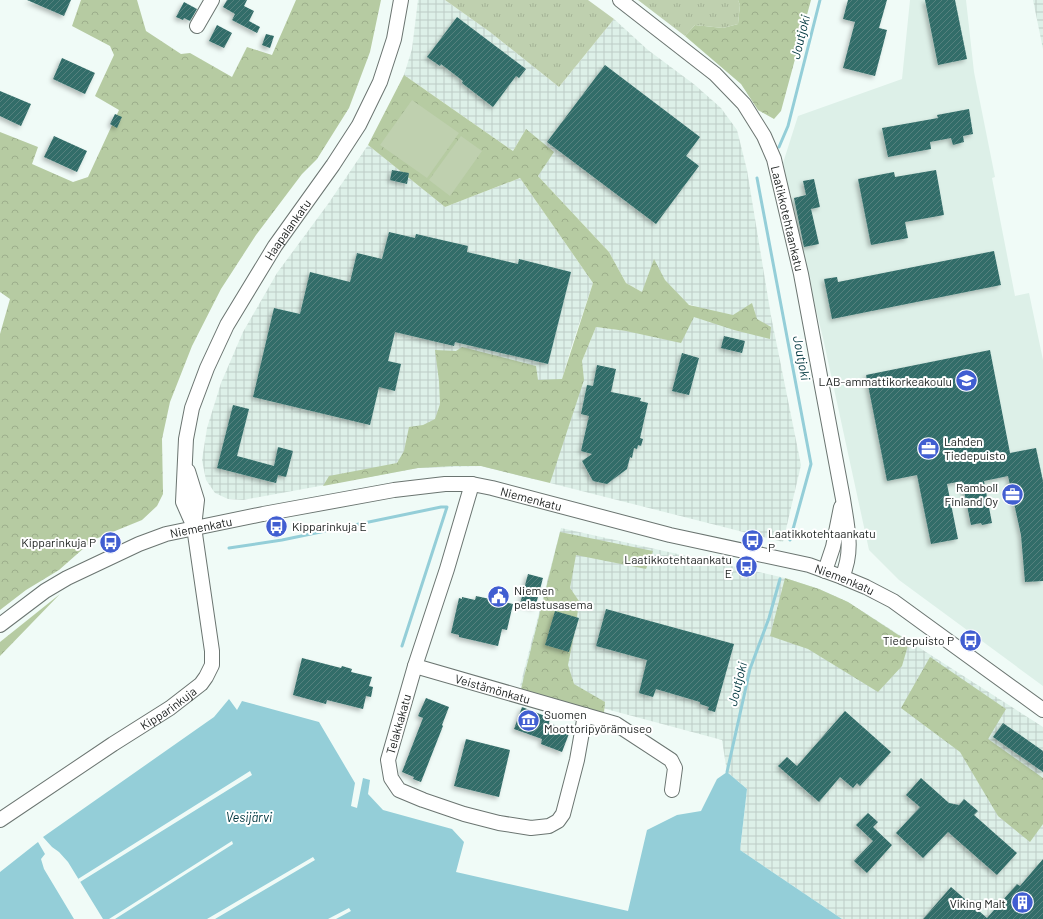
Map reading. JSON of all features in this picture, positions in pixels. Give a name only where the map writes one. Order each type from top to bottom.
[{"type":"street","name":"Haapalankatu","points":[[194,527],[197,500],[185,463],[186,439],[192,408],[207,368],[227,325],[275,246],[333,165],[359,125],[382,76],[394,39],[401,0]]},
{"type":"street","name":"Laatikkotehtaankatu","points":[[620,0],[715,74],[744,104],[764,136],[774,159],[801,274],[843,499],[848,532],[849,552],[847,567],[842,577]]},
{"type":"street","points":[[197,26],[210,1]]},
{"type":"street","name":"Niemenkatu","points":[[0,625],[45,591],[81,571],[139,544],[166,534],[256,515],[394,490],[445,484],[472,484],[544,501],[670,535],[786,560],[842,577],[893,601],[1043,710]]},
{"type":"street","name":"Telakkakatu","points":[[472,484],[447,569],[415,666],[388,760],[391,778],[400,790],[422,800],[464,814],[499,823],[531,828],[549,826],[558,821],[563,814],[577,760],[585,715]]},
{"type":"street","name":"Laatikkotehtaankatu","points":[[825,571],[843,499]]},
{"type":"street","name":"Kipparinkuja","points":[[0,820],[113,744],[170,708],[201,684],[206,677],[212,665],[212,651],[194,527]]},
{"type":"street","name":"Veistämönkatu","points":[[415,666],[616,724],[670,760],[676,768],[672,790]]},
{"type":"shaded area","points":[[418,0],[445,0],[490,32],[559,87],[614,19],[648,50],[695,85],[721,108],[737,130],[747,170],[771,316],[801,465],[783,542],[550,483],[582,361],[596,327],[626,331],[695,306],[642,292],[626,283],[609,252],[538,176],[526,129],[513,151],[404,75],[412,49]]},
{"type":"shaded area","points":[[910,0],[966,0],[974,72],[995,177],[992,178],[1015,296],[1029,293],[1043,360],[1043,686],[899,580],[869,550],[823,338],[800,246],[783,163],[798,116],[902,79]]},
{"type":"shaded area","points":[[1033,0],[1043,0],[1043,49]]},
{"type":"shaded area","points":[[368,145],[445,207],[520,178],[593,283],[572,345],[533,479],[481,466],[418,468],[243,500],[228,499],[215,493],[206,480],[202,460],[207,428],[221,383],[243,332],[277,273],[328,204]]},
{"type":"shaded area","points":[[561,528],[785,578],[819,589],[848,602],[1043,727],[1043,919],[842,919],[740,850],[747,789],[727,772],[722,740],[520,686]]},
{"type":"green space","points":[[81,0],[137,0],[146,31],[181,54],[190,53],[232,77],[247,47],[272,55],[296,0],[381,0],[370,52],[349,108],[317,159],[302,174],[256,235],[221,289],[192,346],[170,402],[162,439],[163,494],[157,506],[142,520],[93,540],[59,570],[26,590],[0,610],[0,334],[10,299],[0,292],[0,132],[38,147],[32,164],[73,182],[88,177],[119,110],[95,96],[114,55],[110,46],[72,26]]},
{"type":"green space","points":[[445,0],[588,0],[614,19],[559,87],[490,32]]},
{"type":"green space","points":[[638,0],[738,0],[740,5],[738,24],[723,28],[695,25],[685,36]]},
{"type":"green space","points":[[738,0],[811,0],[781,111],[774,119],[758,110],[741,84],[685,36],[695,25],[723,28],[738,24],[740,5]]},
{"type":"green space","points":[[404,75],[513,151],[526,129],[554,152],[538,176],[609,252],[626,283],[642,292],[654,259],[665,280],[689,305],[733,315],[752,303],[757,319],[771,327],[770,339],[734,330],[694,317],[681,343],[626,331],[596,327],[582,361],[584,380],[550,483],[481,466],[454,466],[418,468],[323,486],[329,476],[397,463],[404,451],[409,427],[423,425],[435,419],[440,404],[435,350],[456,351],[462,347],[536,366],[538,380],[562,379],[593,283],[520,178],[445,207],[368,145]]},
{"type":"green space","points":[[412,100],[459,133],[427,178],[380,145]]},
{"type":"green space","points":[[461,136],[482,151],[450,196],[429,180]]},
{"type":"green space","points":[[560,532],[653,551],[646,569],[576,555],[570,588],[579,601],[568,665],[574,684],[605,702],[604,713],[521,689]]},
{"type":"green space","points":[[785,578],[819,589],[848,602],[909,642],[902,666],[878,692],[808,649],[770,636]]},
{"type":"green space","points":[[60,594],[0,656],[0,642]]},
{"type":"green space","points":[[930,657],[1006,709],[988,739],[1043,778],[1043,824],[1030,842],[998,816],[960,752],[901,708]]},
{"type":"water","name":"Vesijärvi","points":[[229,699],[237,710],[242,701],[319,722],[355,783],[351,806],[357,808],[363,778],[370,780],[368,794],[383,810],[452,829],[464,842],[456,872],[628,911],[647,830],[677,815],[701,811],[717,779],[727,772],[747,789],[740,850],[842,919],[103,919],[68,862],[43,837],[214,717]]},
{"type":"water","points":[[38,842],[45,854],[41,859],[44,869],[74,919],[0,919],[0,872]]},
{"type":"pier","points":[[250,771],[252,775],[80,882],[78,879]]},
{"type":"pier","points":[[232,841],[233,844],[115,919],[109,919]]},
{"type":"pier","points":[[313,857],[315,860],[215,919],[207,919]]},
{"type":"pier","points":[[349,908],[351,911],[336,919],[328,919]]},
{"type":"building","points":[[27,0],[71,0],[64,16]]},
{"type":"building","points":[[227,0],[247,0],[244,6],[254,11],[249,21],[260,27],[257,33],[232,20],[235,14],[223,7]]},
{"type":"building","points":[[848,0],[887,0],[879,28],[887,30],[875,76],[843,68],[855,22],[843,19]]},
{"type":"building","points":[[925,0],[955,0],[967,59],[938,65]]},
{"type":"building","points":[[184,2],[197,9],[190,21],[184,18],[183,20],[176,17]]},
{"type":"building","points":[[457,17],[526,69],[519,78],[516,76],[493,107],[462,83],[463,81],[441,64],[440,66],[427,57]]},
{"type":"building","points":[[217,25],[232,33],[224,48],[209,41]]},
{"type":"building","points":[[266,34],[274,36],[270,48],[262,45]]},
{"type":"building","points":[[62,58],[95,73],[85,94],[53,79]]},
{"type":"building","points":[[605,65],[700,137],[686,156],[699,166],[656,224],[547,142]]},
{"type":"building","points":[[0,91],[31,104],[21,126],[0,116]]},
{"type":"building","points":[[969,109],[973,134],[963,136],[964,142],[953,145],[951,138],[930,142],[931,149],[888,157],[882,128],[938,118],[937,115]]},
{"type":"building","points":[[115,114],[122,117],[117,128],[110,124]]},
{"type":"building","points":[[54,136],[87,151],[77,172],[44,157]]},
{"type":"building","points":[[392,170],[409,173],[407,184],[390,180]]},
{"type":"building","points":[[936,170],[944,215],[905,222],[908,238],[871,245],[858,179],[894,172],[895,177]]},
{"type":"building","points":[[814,179],[820,207],[811,209],[819,244],[804,247],[794,198],[806,195],[803,181]]},
{"type":"building","points":[[389,232],[415,238],[416,234],[468,246],[467,252],[518,264],[519,259],[571,272],[548,364],[455,342],[454,346],[395,332],[388,361],[401,364],[395,391],[379,387],[370,425],[253,397],[274,308],[300,314],[310,272],[350,282],[357,253],[382,259]]},
{"type":"building","points":[[994,251],[1001,285],[832,319],[824,279],[837,277],[838,282]]},
{"type":"building","points":[[724,336],[745,341],[742,353],[721,348]]},
{"type":"building","points":[[990,350],[1010,453],[1036,448],[1043,481],[1043,581],[1025,582],[1021,535],[1008,476],[984,481],[992,523],[982,525],[981,523],[971,525],[962,481],[947,484],[958,539],[931,544],[917,475],[887,481],[866,375]]},
{"type":"building","points":[[682,353],[699,358],[689,395],[672,391]]},
{"type":"building","points":[[597,365],[616,369],[611,392],[641,398],[640,401],[648,403],[640,438],[643,439],[641,446],[638,445],[637,449],[634,448],[632,458],[630,457],[627,469],[607,484],[593,481],[582,461],[592,454],[581,451],[589,416],[581,414],[587,385],[593,386]]},
{"type":"building","points":[[233,405],[249,409],[237,456],[274,466],[278,447],[293,451],[286,477],[278,475],[276,483],[217,468]]},
{"type":"building","points":[[528,574],[543,578],[535,608],[520,604]]},
{"type":"building","points":[[476,596],[513,604],[507,630],[502,629],[498,646],[459,637],[459,635],[451,633],[459,598],[462,599],[462,597],[475,600]]},
{"type":"building","points":[[606,609],[734,644],[715,712],[708,710],[709,707],[700,704],[700,702],[656,689],[653,697],[639,693],[647,660],[596,646]]},
{"type":"building","points":[[555,611],[579,618],[569,652],[545,645]]},
{"type":"building","points":[[302,658],[341,668],[342,666],[352,669],[351,672],[372,677],[369,686],[373,687],[371,697],[366,696],[363,709],[327,700],[326,704],[293,695]]},
{"type":"building","points":[[426,698],[449,707],[421,782],[402,772],[423,718],[418,716]]},
{"type":"building","points":[[522,707],[550,718],[549,723],[570,731],[562,752],[541,744],[542,739],[514,729]]},
{"type":"building","points":[[845,711],[891,752],[860,786],[857,783],[853,788],[840,777],[819,802],[778,766],[787,757],[797,766]]},
{"type":"building","points":[[1003,723],[1043,751],[1043,772],[993,737]]},
{"type":"building","points":[[466,739],[510,750],[499,797],[454,786]]},
{"type":"building","points":[[921,778],[949,803],[959,805],[964,799],[978,811],[974,815],[1017,853],[997,875],[948,832],[923,858],[896,833],[920,807],[906,795]]},
{"type":"building","points":[[868,813],[878,822],[873,827],[892,845],[867,873],[854,861],[873,841],[856,825]]},
{"type":"building","name":"Viking Malt","points":[[1043,859],[1043,919],[923,919],[951,887],[987,918],[1017,884],[1020,886]]},
{"type":"waterway","name":"Joutjoki","points":[[779,147],[788,126],[820,0]]},
{"type":"waterway","name":"Joutjoki","points":[[757,178],[811,464],[790,540]]},
{"type":"waterway","points":[[229,548],[282,540],[447,507],[402,646]]},
{"type":"waterway","name":"Joutjoki","points":[[727,772],[750,669],[769,618],[780,579]]},
{"type":"place","name":"LAB-ammattikorkeakoulu","points":[[967,381]]},
{"type":"place","name":"Lahden Tiedepuisto","points":[[928,448]]},
{"type":"place","name":"Ramboll Finland Oy","points":[[1013,494]]},
{"type":"place","name":"Kipparinkuja E","points":[[277,526]]},
{"type":"place","name":"Laatikkotehtaankatu P","points":[[753,540]]},
{"type":"place","name":"Kipparinkuja P","points":[[111,542]]},
{"type":"place","name":"Laatikkotehtaankatu E","points":[[747,566]]},
{"type":"place","name":"Niemen pelastusasema","points":[[498,597]]},
{"type":"place","name":"Tiedepuisto P","points":[[970,640]]},
{"type":"place","name":"Suomen Moottoripyörämuseo","points":[[529,721]]},
{"type":"place","name":"Viking Malt","points":[[1022,903]]}]
